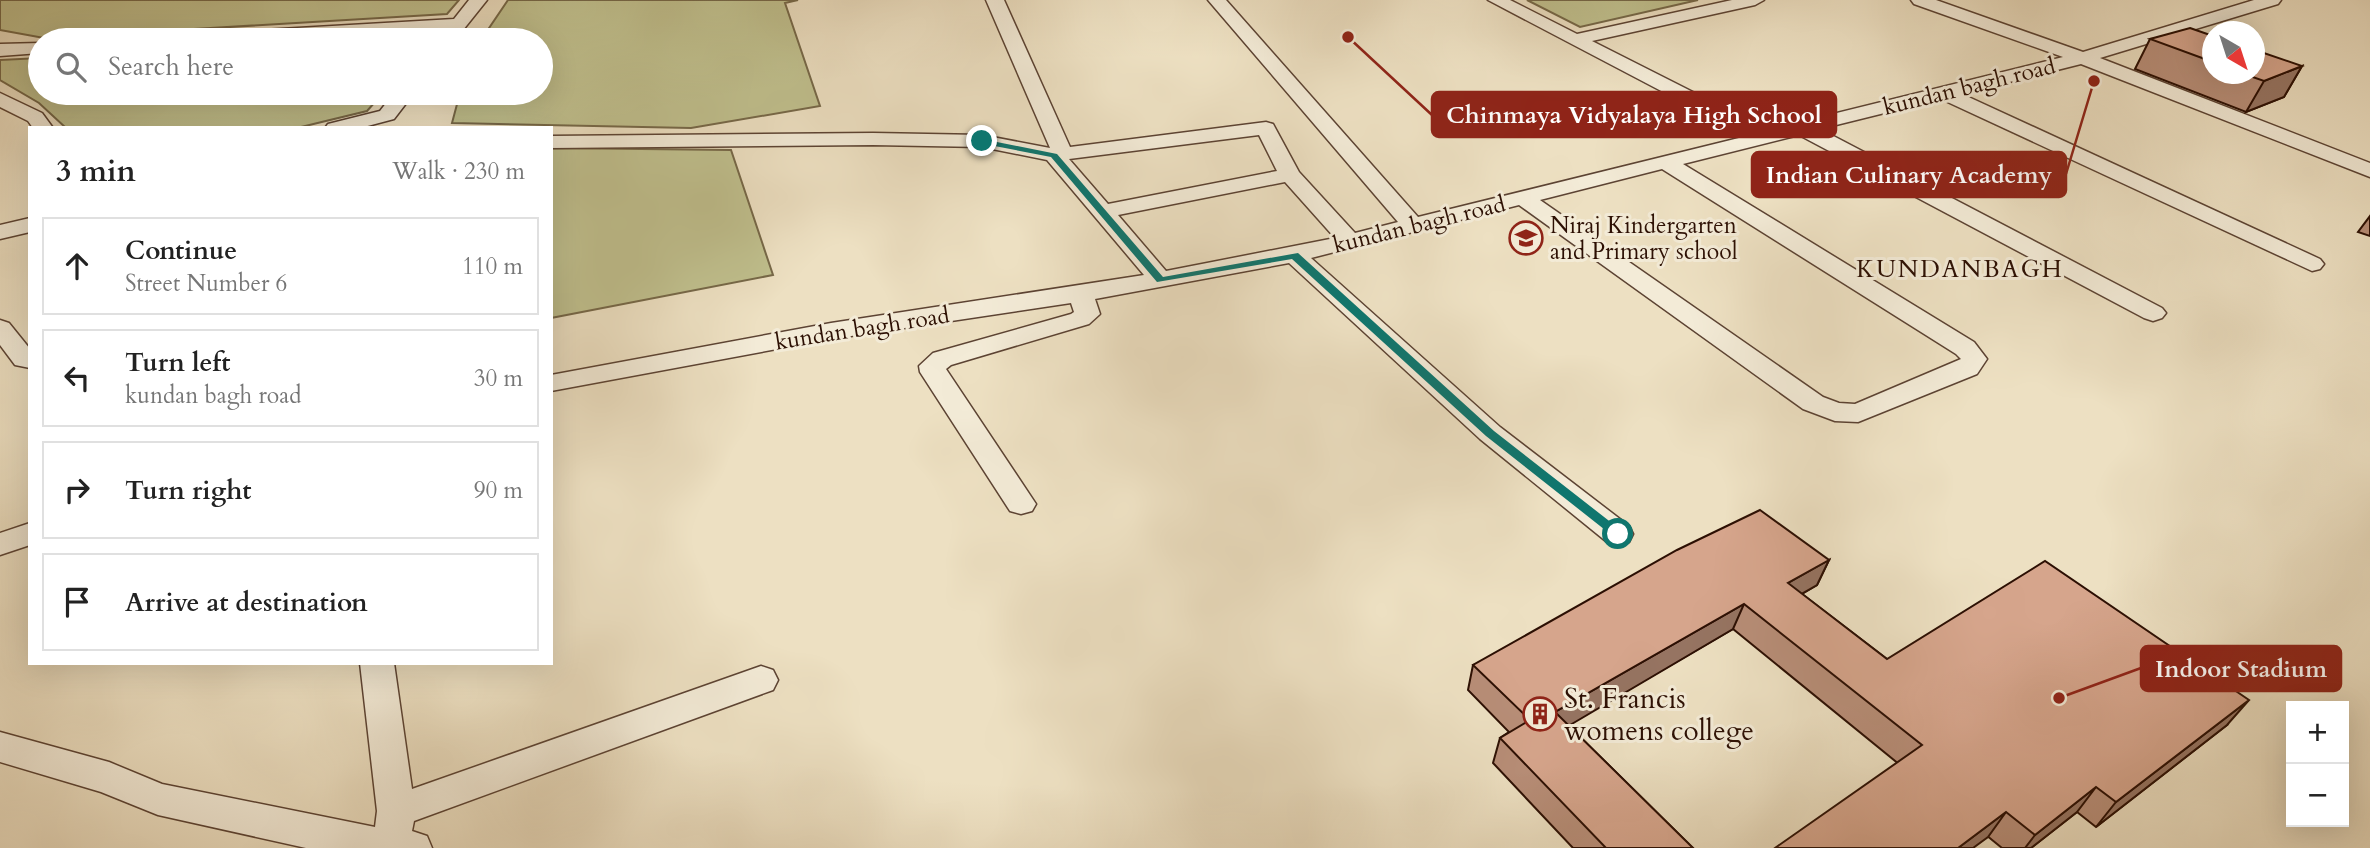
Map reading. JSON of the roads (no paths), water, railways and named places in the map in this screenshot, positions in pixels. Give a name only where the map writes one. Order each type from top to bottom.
[{"type":"street","points":[[455,28],[478,0]]},
{"type":"street","points":[[995,0],[1058,155],[1101,212],[1161,280]]},
{"type":"street","points":[[1217,0],[1413,226]]},
{"type":"street","points":[[1497,0],[1767,138]]},
{"type":"street","points":[[1567,36],[1706,3],[1755,0]]},
{"type":"street","points":[[1920,0],[2082,58],[2370,171]]},
{"type":"street","name":"kundan bagh road","points":[[553,383],[831,331],[1081,294],[1294,255],[2082,58],[2272,0]]},
{"type":"street","points":[[387,28],[458,24]]},
{"type":"street","points":[[0,50],[28,49]]},
{"type":"street","points":[[1942,92],[2312,264]]},
{"type":"street","points":[[0,100],[35,117],[42,126]]},
{"type":"street","points":[[343,126],[387,115],[395,105]]},
{"type":"street","points":[[553,142],[873,139],[982,141],[1058,155],[1266,128],[1290,175],[1350,242]]},
{"type":"street","points":[[1804,128],[2152,313]]},
{"type":"street","points":[[1523,198],[1813,403],[1835,412],[1858,413],[1968,368],[1974,359],[1965,348],[1667,163]]},
{"type":"street","points":[[1101,212],[1290,175]]},
{"type":"street","points":[[0,232],[28,225]]},
{"type":"street","points":[[1294,255],[1490,433],[1618,534]]},
{"type":"street","points":[[1021,504],[933,372],[932,366],[942,359],[1080,319],[1087,314],[1081,294]]},
{"type":"street","points":[[0,328],[18,362]]},
{"type":"street","points":[[0,544],[28,535]]},
{"type":"street","points":[[377,665],[392,836]]},
{"type":"street","points":[[392,836],[761,680]]},
{"type":"street","points":[[0,747],[110,778],[158,799],[221,814],[392,836],[413,848]]},
{"type":"place","name":"Chinmaya Vidyalaya High School","points":[[1348,37]]},
{"type":"place","name":"Indian Culinary Academy","points":[[2094,81]]},
{"type":"place","name":"Niraj Kindergarten and Primary school","points":[[1526,238]]},
{"type":"place","name":"Indoor Stadium","points":[[2059,698]]},
{"type":"place","name":"St. Francis womens college","points":[[1540,714]]},
{"type":"district","name":"KUNDANBAGH","points":[[1960,269]]}]
